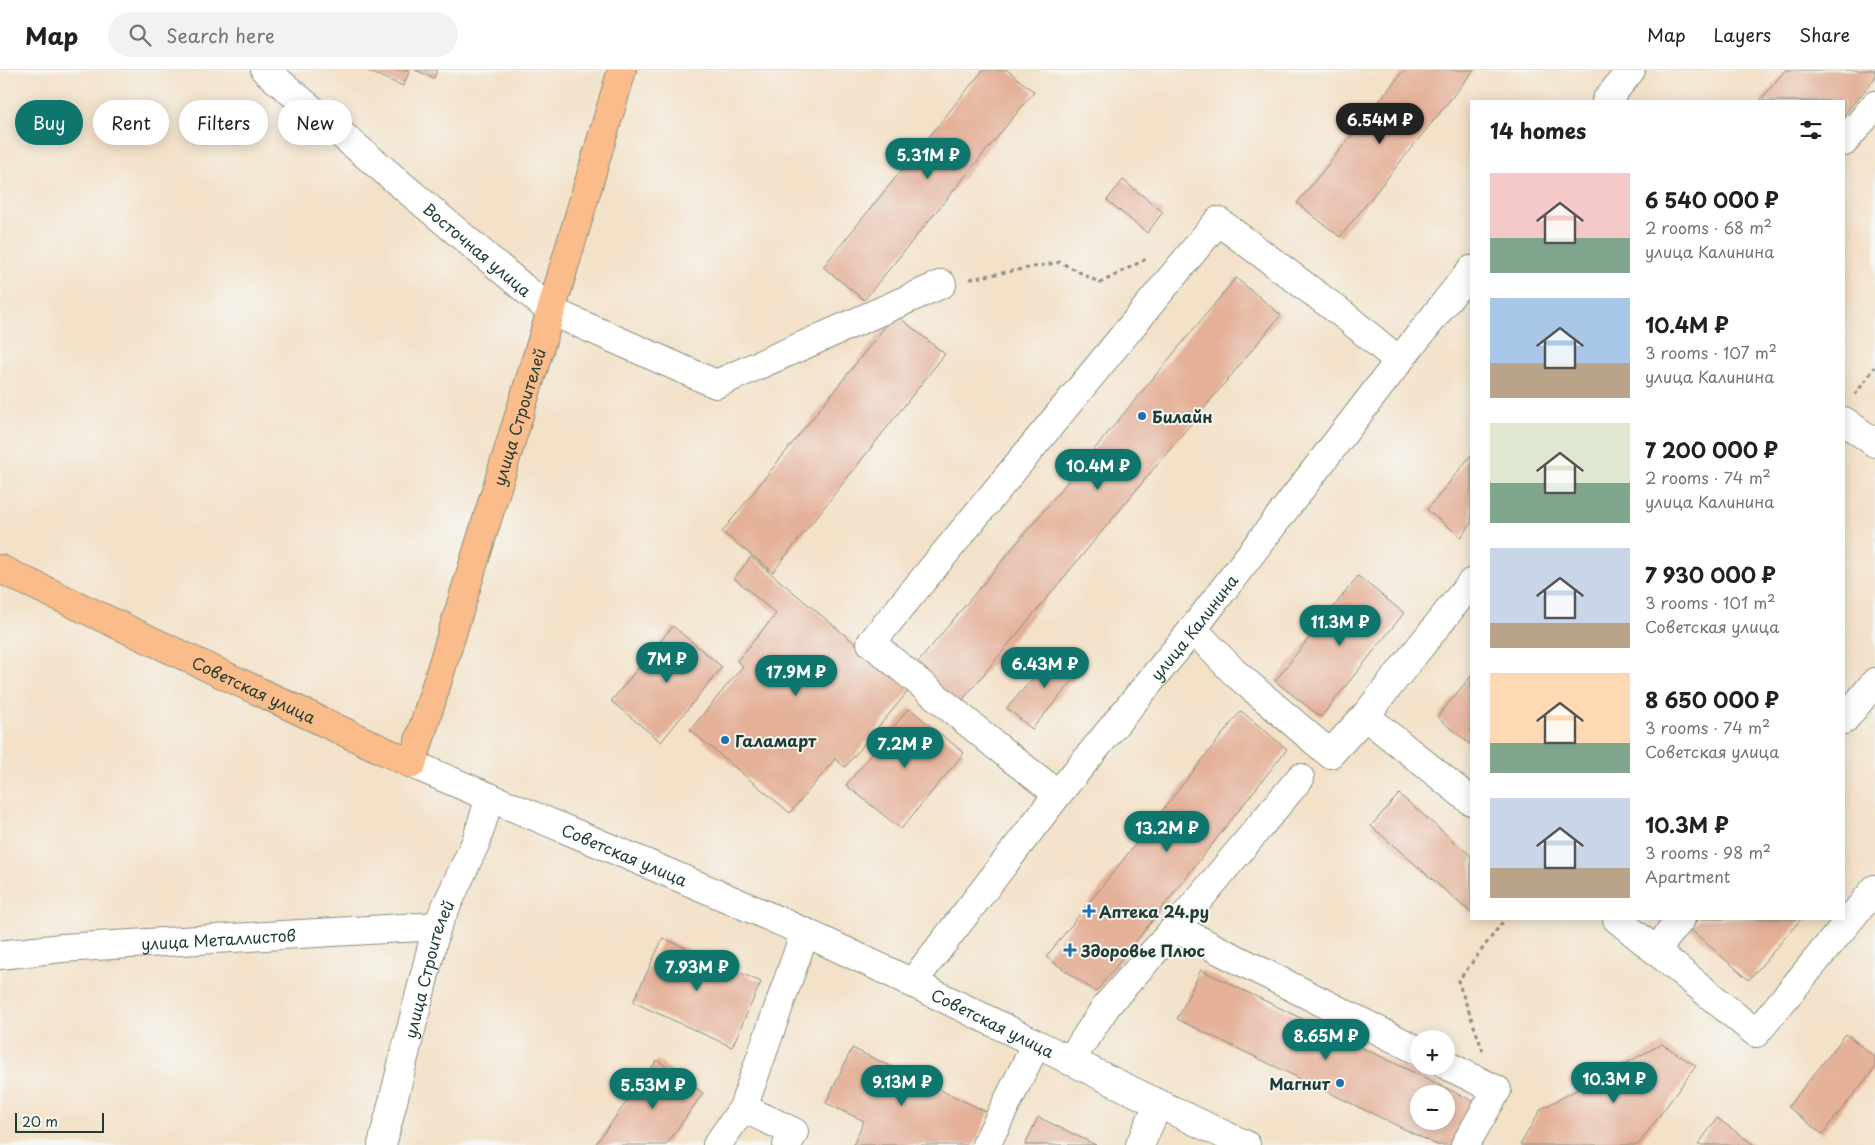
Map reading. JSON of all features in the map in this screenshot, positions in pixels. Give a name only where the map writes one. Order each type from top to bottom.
[{"type":"main road","name":"улица Строителей","points":[[412,764],[551,311],[622,70]]},
{"type":"main road","name":"Советская улица","points":[[0,569],[412,764]]},
{"type":"street","name":"Восточная улица","points":[[264,70],[551,311],[716,384],[942,284]]},
{"type":"street","points":[[1607,100],[1631,70]]},
{"type":"street","points":[[1845,141],[1875,105]]},
{"type":"street","points":[[1058,794],[1006,754],[871,643],[1218,221],[1345,316],[1399,361]]},
{"type":"street","name":"улица Калинина","points":[[912,983],[1058,794],[1193,629],[1470,271]]},
{"type":"street","points":[[1845,422],[1875,442]]},
{"type":"street","points":[[1193,629],[1235,673],[1330,754],[1366,716],[1470,583]]},
{"type":"street","points":[[1845,719],[1875,682]]},
{"type":"street","points":[[1366,716],[1470,800]]},
{"type":"street","name":"Советская улица","points":[[412,764],[804,932],[912,983],[1070,1062],[1246,1145]]},
{"type":"street","points":[[1070,1062],[1107,1005],[1175,928],[1300,778]]},
{"type":"street","name":"улица Строителей","points":[[382,1145],[437,926],[476,842],[490,798]]},
{"type":"street","points":[[1618,920],[1756,1033],[1875,889]]},
{"type":"street","points":[[1656,950],[1680,920]]},
{"type":"street","name":"улица Металлистов","points":[[0,955],[62,948],[437,926]]},
{"type":"street","points":[[1175,928],[1410,1046]]},
{"type":"street","points":[[717,1145],[743,1108],[804,932]]},
{"type":"street","points":[[986,1145],[1021,1070],[1036,1044]]},
{"type":"street","points":[[1455,1069],[1497,1090],[1465,1145]]},
{"type":"street","points":[[1140,1145],[1158,1104]]},
{"type":"street","points":[[743,1108],[794,1132],[787,1145]]},
{"type":"path","points":[[942,284],[1060,262],[1100,283],[1151,257]]},
{"type":"path","points":[[1854,395],[1875,367]]},
{"type":"path","points":[[1497,1090],[1458,981],[1504,920]]},
{"type":"building","points":[[365,70],[410,70],[403,86]]},
{"type":"building","points":[[415,70],[437,70],[434,78]]},
{"type":"building","points":[[983,70],[1007,70],[1034,92],[864,300],[823,267]]},
{"type":"building","points":[[1404,70],[1474,70],[1340,237],[1297,203]]},
{"type":"building","points":[[1785,70],[1875,70],[1875,78],[1845,114],[1845,100],[1761,100]]},
{"type":"building","points":[[1123,180],[1163,212],[1147,233],[1107,200]]},
{"type":"building","points":[[1236,278],[1281,315],[960,703],[915,666]]},
{"type":"building","points":[[895,314],[945,354],[773,572],[722,532]]},
{"type":"building","points":[[1470,456],[1470,525],[1461,537],[1427,510]]},
{"type":"building","points":[[751,557],[910,689],[845,767],[835,759],[790,813],[690,730],[743,666],[737,661],[776,614],[734,578]]},
{"type":"building","points":[[1358,576],[1404,613],[1321,717],[1275,681]]},
{"type":"building","points":[[673,626],[722,667],[661,742],[611,701]]},
{"type":"building","points":[[1058,649],[1082,670],[1032,729],[1007,708]]},
{"type":"building","points":[[1470,677],[1470,744],[1437,717]]},
{"type":"building","points":[[909,708],[964,753],[901,829],[846,785]]},
{"type":"building","points":[[1241,711],[1287,749],[1096,992],[1046,957]]},
{"type":"building","points":[[1399,794],[1470,855],[1470,912],[1371,826]]},
{"type":"building","points":[[1698,920],[1800,920],[1749,980],[1690,929]]},
{"type":"building","points":[[663,938],[761,982],[732,1047],[633,1002]]},
{"type":"building","points":[[1201,970],[1410,1071],[1410,1075],[1419,1075],[1440,1085],[1410,1085],[1410,1130],[1455,1130],[1455,1092],[1475,1102],[1454,1145],[1437,1145],[1177,1019]]},
{"type":"building","points":[[1846,1034],[1875,1057],[1875,1068],[1822,1134],[1788,1107]]},
{"type":"building","points":[[1662,1044],[1696,1066],[1638,1145],[1520,1145],[1541,1109]]},
{"type":"building","points":[[852,1048],[989,1113],[974,1145],[853,1145],[864,1121],[826,1103]]},
{"type":"building","points":[[657,1060],[703,1093],[666,1145],[595,1145]]},
{"type":"building","points":[[1038,1117],[1096,1145],[1025,1145]]},
{"type":"building","points":[[1717,1118],[1754,1145],[1698,1145]]},
{"type":"place","name":"Билайн","points":[[1142,416]]},
{"type":"place","name":"Галамарт","points":[[725,740]]},
{"type":"place","name":"Аптека 24.ру","points":[[1089,911]]},
{"type":"place","name":"Здоровье Плюс","points":[[1070,950]]},
{"type":"place","name":"Магнит","points":[[1340,1083]]}]
